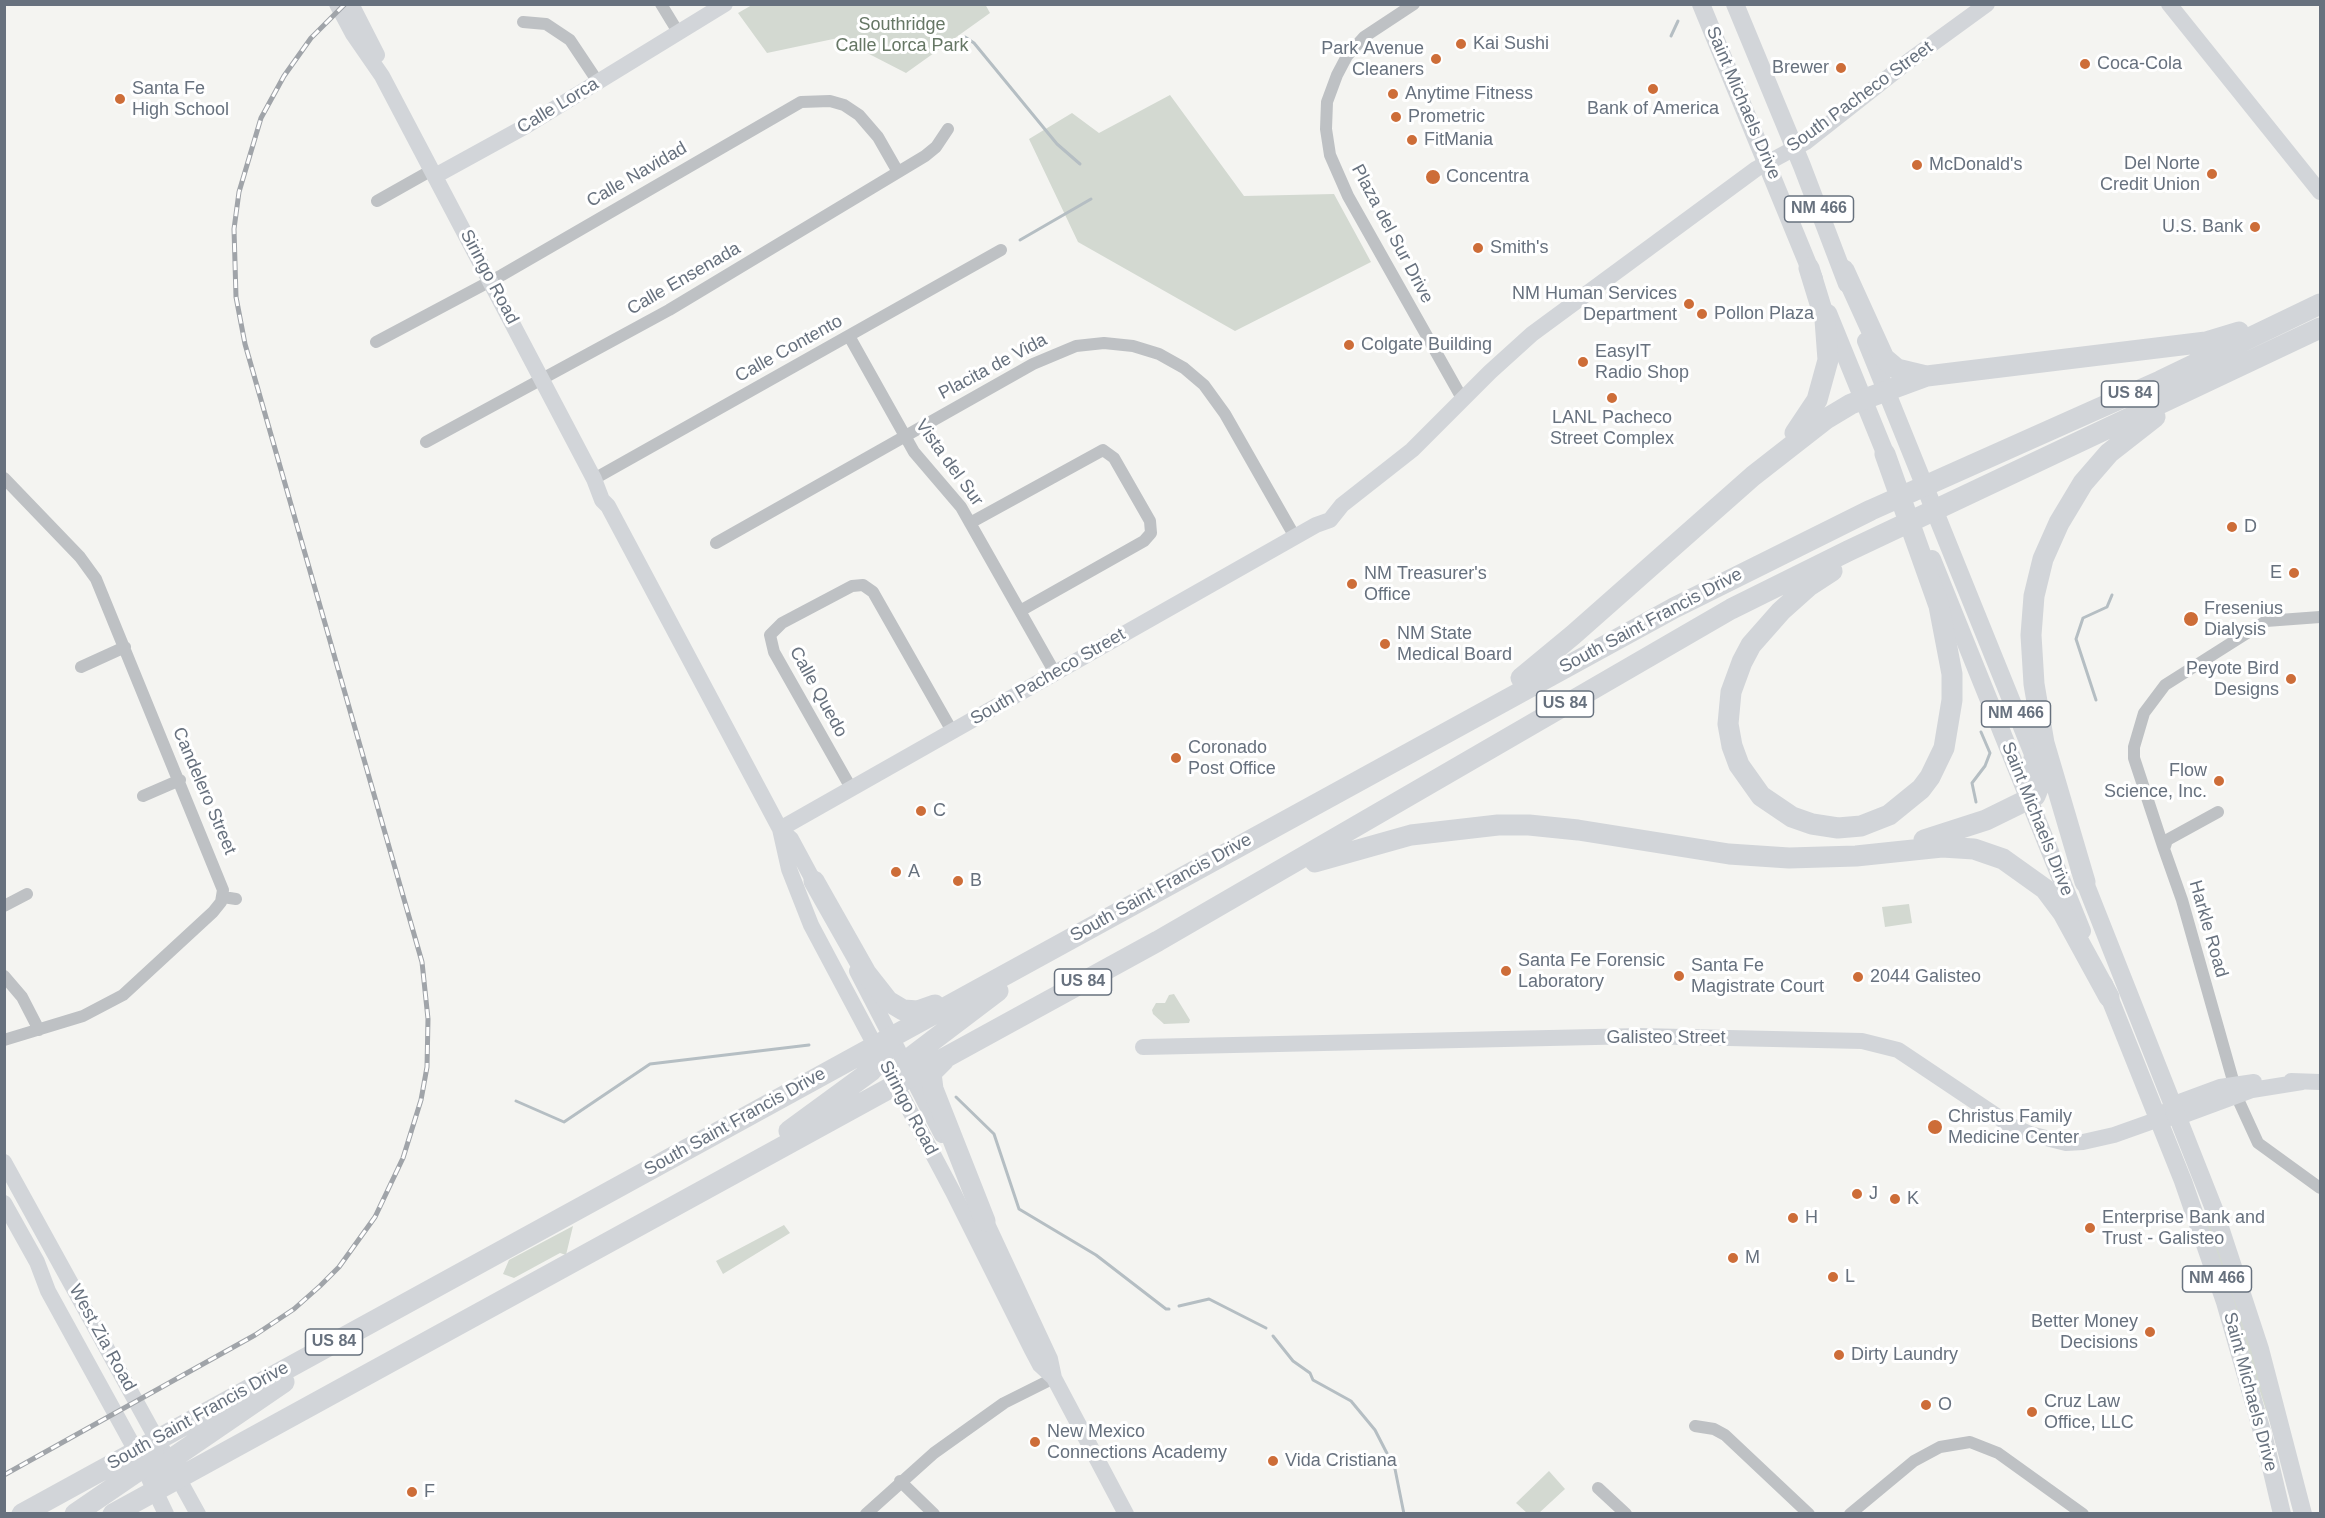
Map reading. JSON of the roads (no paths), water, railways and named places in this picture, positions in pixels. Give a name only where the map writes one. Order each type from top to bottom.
[{"type":"highway","points":[[1753,476],[1801,426],[1822,389],[1828,344],[1825,320],[1809,268]]},
{"type":"highway","points":[[1844,270],[1884,358],[1897,369],[1927,376]]},
{"type":"highway","points":[[1430,740],[1536,667],[1753,476],[1826,419],[1862,399],[1927,376],[2206,342],[2312,308]]},
{"type":"highway","name":"South Saint Francis Drive","points":[[22,1514],[140,1460],[157,1439],[551,1221],[882,1047],[1009,972],[1674,608],[1871,510],[2160,381],[2312,308]]},
{"type":"highway","name":"South Saint Francis Drive","points":[[174,1469],[523,1289],[731,1175],[904,1075],[949,1056],[1254,887],[1656,651],[1780,584],[1884,537],[1930,512],[2320,328]]},
{"type":"highway","points":[[2085,882],[2044,743],[2034,684],[2031,635],[2034,596],[2043,559],[2059,523],[2083,483],[2109,453],[2162,412],[2217,378]]},
{"type":"highway","points":[[1884,537],[1809,586],[1781,611],[1751,645],[1731,692],[1728,712],[1730,737],[1744,775],[1771,805],[1792,817],[1812,824],[1838,828],[1861,826],[1875,822],[1899,808],[1930,777],[1944,748],[1948,730],[1952,674],[1939,606],[1885,454]]},
{"type":"highway","points":[[1889,851],[1957,830],[2029,800],[2037,793],[2039,786],[2034,758]]},
{"type":"highway","points":[[1254,887],[1312,863],[1378,842],[1436,830],[1498,825],[1529,825],[1578,830],[1760,857],[1821,859],[1889,851],[1959,847],[1987,852],[2017,867],[2045,889],[2057,903],[2109,997]]},
{"type":"highway","points":[[814,881],[866,973],[888,1001],[903,1010],[918,1011],[928,1008],[1009,972]]},
{"type":"highway","points":[[904,1075],[919,1050],[1089,928]]},
{"type":"highway","points":[[731,1175],[871,1071],[882,1047]]},
{"type":"highway","points":[[949,1056],[931,1073],[933,1089],[985,1221]]},
{"type":"highway","points":[[113,1514],[154,1490],[157,1480],[350,1333]]},
{"type":"highway","points":[[75,1514],[140,1460]]},
{"type":"main road","name":"Saint Michaels Drive","points":[[1701,4],[1885,454],[1921,529],[2159,1119],[2202,1234],[2235,1334],[2282,1514]]},
{"type":"main road","name":"Saint Michaels Drive","points":[[1735,4],[1844,270],[1852,307],[2176,1111],[2247,1309],[2303,1514]]},
{"type":"street","name":"Siringo Road","points":[[337,4],[353,34],[382,76],[594,479],[605,490],[608,506],[780,829],[789,869],[804,909],[882,1047],[904,1075],[985,1221],[1050,1359],[1054,1378],[1126,1514]]},
{"type":"street","name":"Siringo Road","points":[[351,4],[375,49],[382,76]]},
{"type":"street","points":[[661,4],[678,32]]},
{"type":"street","name":"Calle Lorca","points":[[433,173],[526,126],[726,4]]},
{"type":"street","name":"Plaza del Sur Drive","points":[[1414,4],[1370,32],[1347,56],[1327,102],[1326,129],[1330,155],[1348,196],[1463,400]]},
{"type":"street","name":"South Pacheco Street","points":[[780,829],[1316,525],[1317,518],[1324,510],[1342,505],[1412,450],[1532,333],[1670,235],[1688,218],[1767,163],[1795,148],[1987,4]]},
{"type":"street","points":[[2169,4],[2320,192]]},
{"type":"street","points":[[524,22],[546,24],[570,40],[598,82]]},
{"type":"street","name":"Calle Navidad","points":[[376,342],[491,281],[801,102],[830,101],[859,116],[878,137],[898,172]]},
{"type":"street","name":"Calle Ensenada","points":[[426,442],[669,310],[931,152],[948,129]]},
{"type":"street","points":[[377,201],[433,173]]},
{"type":"street","name":"Calle Contento","points":[[594,479],[1001,250]]},
{"type":"street","name":"Vista del Sur","points":[[849,336],[925,467],[957,501],[1055,673]]},
{"type":"street","name":"Placita de Vida","points":[[716,543],[1061,351],[1104,343],[1146,349],[1184,368],[1212,394],[1295,537]]},
{"type":"street","points":[[970,523],[1104,450],[1114,458],[1145,512],[1152,529],[1147,538],[1020,611]]},
{"type":"street","name":"Candelero Street","points":[[4,478],[88,568],[102,592],[220,877],[223,897]]},
{"type":"street","name":"Calle Quedo","points":[[851,788],[774,652],[770,635],[782,623],[852,586],[863,585],[873,591],[952,731]]},
{"type":"street","name":"Harkle Road","points":[[2320,617],[2266,621],[2165,685],[2144,712],[2134,747],[2134,758],[2182,900],[2235,1090],[2258,1143],[2320,1188]]},
{"type":"street","points":[[81,667],[125,647]]},
{"type":"street","points":[[144,796],[180,780]]},
{"type":"street","points":[[2164,849],[2167,840],[2218,812]]},
{"type":"street","name":"Siringo Road","points":[[780,829],[791,839],[814,881],[842,944],[882,1047],[904,1075],[1030,1348],[1040,1365],[1054,1378]]},
{"type":"street","points":[[4,906],[27,894]]},
{"type":"street","points":[[4,1040],[83,1017],[123,995],[213,912],[223,897],[236,899]]},
{"type":"street","points":[[4,976],[22,997],[39,1030]]},
{"type":"street","name":"Galisteo Street","points":[[1143,1047],[1640,1036],[1862,1041],[1884,1045],[1905,1053],[2010,1125],[2066,1143],[2083,1142],[2114,1135],[2235,1090],[2277,1080],[2320,1082]]},
{"type":"street","name":"West Zia Road","points":[[4,1162],[198,1514]]},
{"type":"street","points":[[4,1179],[21,1192]]},
{"type":"street","points":[[4,1202],[21,1211],[49,1258],[65,1271]]},
{"type":"street","name":"West Zia Road","points":[[4,1202],[37,1262],[48,1291],[140,1460],[166,1514]]},
{"type":"street","points":[[866,1514],[900,1481],[1004,1403],[1054,1378]]},
{"type":"street","points":[[1695,1426],[1714,1429],[1725,1435],[1809,1514]]},
{"type":"street","points":[[1850,1514],[1914,1461],[1940,1447],[1970,1442],[1998,1453],[2084,1514]]},
{"type":"street","points":[[900,1481],[934,1514]]},
{"type":"street","points":[[1598,1488],[1626,1514]]},
{"type":"waterway","points":[[1671,36],[1678,21]]},
{"type":"waterway","points":[[965,37],[974,43],[1057,144],[1080,164]]},
{"type":"waterway","points":[[1020,240],[1091,199]]},
{"type":"waterway","points":[[2096,700],[2076,639],[2083,618],[2107,607],[2112,595]]},
{"type":"waterway","points":[[1976,802],[1972,783],[1985,766],[1990,753],[1981,732]]},
{"type":"waterway","points":[[516,1101],[564,1122],[650,1064],[809,1045]]},
{"type":"waterway","points":[[956,1097],[994,1134],[1019,1209],[1096,1255],[1169,1309]]},
{"type":"waterway","points":[[1179,1306],[1209,1299],[1266,1328]]},
{"type":"waterway","points":[[1273,1336],[1293,1361],[1310,1373],[1313,1380],[1351,1401],[1375,1430],[1395,1469],[1404,1514]]},
{"type":"railway","points":[[4,1475],[255,1335],[294,1309],[320,1286],[339,1267],[375,1217],[403,1158],[421,1100],[427,1067],[428,1019],[422,962],[245,344],[236,297],[234,229],[239,192],[261,118],[284,76],[311,38],[345,4]]},
{"type":"place","name":"Kai Sushi","points":[[1461,44]]},
{"type":"place","name":"Park Avenue Cleaners","points":[[1436,59]]},
{"type":"place","name":"Coca-Cola","points":[[2085,64]]},
{"type":"place","name":"Brewer","points":[[1841,68]]},
{"type":"place","name":"Bank of America","points":[[1653,89]]},
{"type":"place","name":"Anytime Fitness","points":[[1393,94]]},
{"type":"place","name":"Santa Fe High School","points":[[120,99]]},
{"type":"place","name":"Prometric","points":[[1396,117]]},
{"type":"place","name":"FitMania","points":[[1412,140]]},
{"type":"place","name":"McDonald's","points":[[1917,165]]},
{"type":"place","name":"Del Norte Credit Union","points":[[2212,174]]},
{"type":"place","name":"Concentra","points":[[1433,177]]},
{"type":"place","name":"U.S. Bank","points":[[2255,227]]},
{"type":"place","name":"Smith's","points":[[1478,248]]},
{"type":"place","name":"NM Human Services Department","points":[[1689,304]]},
{"type":"place","name":"Pollon Plaza","points":[[1702,314]]},
{"type":"place","name":"Colgate Building","points":[[1349,345]]},
{"type":"place","name":"EasyIT Radio Shop","points":[[1583,362]]},
{"type":"place","name":"LANL Pacheco Street Complex","points":[[1612,398]]},
{"type":"place","name":"D","points":[[2232,527]]},
{"type":"place","name":"E","points":[[2294,573]]},
{"type":"place","name":"NM Treasurer's Office","points":[[1352,584]]},
{"type":"place","name":"Fresenius Dialysis","points":[[2191,619]]},
{"type":"place","name":"NM State Medical Board","points":[[1385,644]]},
{"type":"place","name":"Peyote Bird Designs","points":[[2291,679]]},
{"type":"place","name":"Coronado Post Office","points":[[1176,758]]},
{"type":"place","name":"Flow Science, Inc.","points":[[2219,781]]},
{"type":"place","name":"C","points":[[921,811]]},
{"type":"place","name":"A","points":[[896,872]]},
{"type":"place","name":"B","points":[[958,881]]},
{"type":"place","name":"Santa Fe Forensic Laboratory","points":[[1506,971]]},
{"type":"place","name":"Santa Fe Magistrate Court","points":[[1679,976]]},
{"type":"place","name":"2044 Galisteo","points":[[1858,977]]},
{"type":"place","name":"Christus Family Medicine Center","points":[[1935,1127]]},
{"type":"place","name":"J","points":[[1857,1194]]},
{"type":"place","name":"K","points":[[1895,1199]]},
{"type":"place","name":"H","points":[[1793,1218]]},
{"type":"place","name":"Enterprise Bank and Trust - Galisteo","points":[[2090,1228]]},
{"type":"place","name":"M","points":[[1733,1258]]},
{"type":"place","name":"L","points":[[1833,1277]]},
{"type":"place","name":"Better Money Decisions","points":[[2150,1332]]},
{"type":"place","name":"Dirty Laundry","points":[[1839,1355]]},
{"type":"place","name":"O","points":[[1926,1405]]},
{"type":"place","name":"Cruz Law Office, LLC","points":[[2032,1412]]},
{"type":"place","name":"New Mexico Connections Academy","points":[[1035,1442]]},
{"type":"place","name":"Vida Cristiana","points":[[1273,1461]]},
{"type":"place","name":"F","points":[[412,1492]]},
{"type":"park label","name":"Southridge Calle Lorca Park","points":[[902,36]]}]
